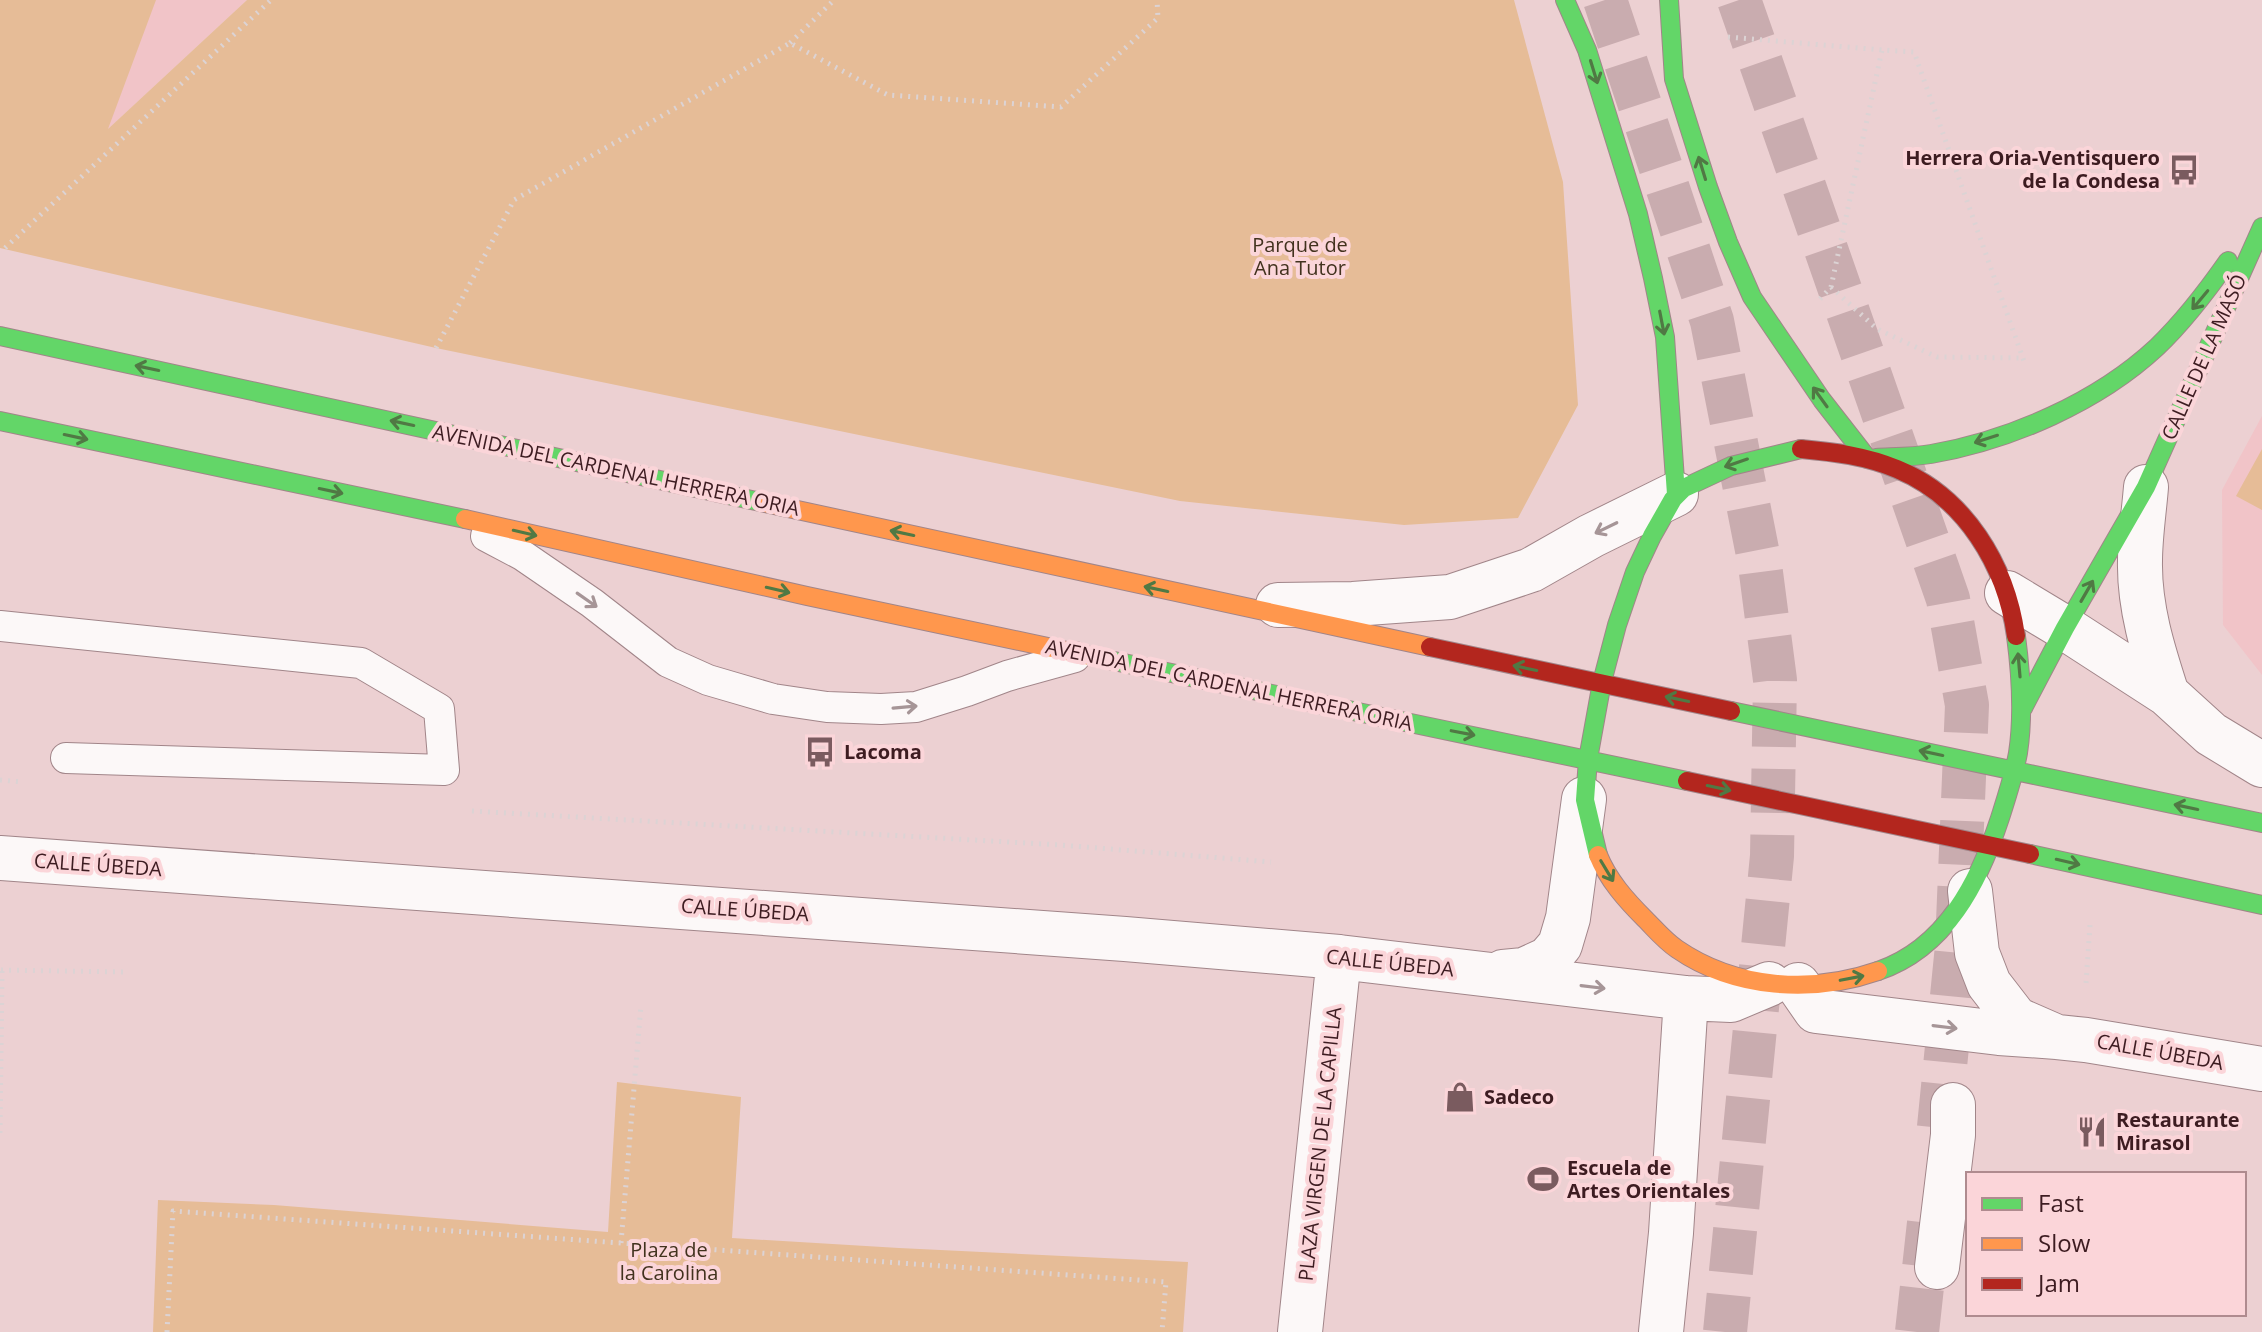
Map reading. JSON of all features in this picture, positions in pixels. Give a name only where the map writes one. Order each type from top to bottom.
[{"type":"main road","points":[[1565,0],[1587,50],[1644,239],[1665,337],[1676,494]]},
{"type":"main road","points":[[1669,0],[1674,79],[1728,242],[1752,297],[1822,400],[1868,459]]},
{"type":"main road","name":"CALLE DE LA MASÓ","points":[[1868,459],[1931,454],[1982,441],[2042,420],[2106,386],[2156,349],[2205,295],[2262,214]]},
{"type":"main road","name":"CALLE DE LA MASÓ","points":[[2023,708],[2146,487],[2262,227]]},
{"type":"main road","name":"AVENIDA DEL CARDENAL HERRERA ORIA","points":[[0,336],[1232,605],[2262,823]]},
{"type":"main road","name":"AVENIDA DEL CARDENAL HERRERA ORIA","points":[[0,421],[1085,654],[1586,778],[1815,809],[2262,905]]},
{"type":"main road","name":"AVENIDA DEL CARDENAL HERRERA ORIA","points":[[1801,449],[1839,452],[1868,459],[1925,483],[1966,520],[1992,556],[2007,593],[2017,645],[2023,708],[2015,771],[1992,845],[1970,891],[1949,920],[1920,951],[1889,969],[1848,980],[1783,985],[1715,968],[1675,948],[1621,895],[1600,860],[1586,778],[1614,633],[1630,583],[1651,534],[1676,494],[1711,473],[1746,459],[1801,449]]},
{"type":"street","name":"CALLE DE LA MASÓ","points":[[2146,487],[2140,563],[2142,600],[2167,694]]},
{"type":"street","name":"AVENIDA DEL CARDENAL HERRERA ORIA","points":[[1232,605],[1353,604],[1450,597],[1531,570],[1676,494]]},
{"type":"street","points":[[2007,593],[2167,694],[2211,734],[2262,765]]},
{"type":"street","name":"CALLE ÚBEDA","points":[[1488,973],[1524,970],[1548,959],[1560,945],[1568,918],[1586,778]]},
{"type":"street","name":"CALLE ÚBEDA","points":[[0,858],[704,907],[1339,957],[1686,998],[1731,1000],[1783,985],[1816,1011],[2086,1040],[2262,1069]]},
{"type":"street","name":"CALLE ÚBEDA","points":[[1970,891],[1977,953],[1989,984],[2016,1019],[2057,1037]]},
{"type":"street","name":"PLAZA VIRGEN DE LA CAPILLA","points":[[1300,1332],[1339,957]]},
{"type":"street","points":[[1661,1332],[1671,1233],[1686,998]]},
{"type":"street","points":[[1937,1267],[1953,1135],[1953,1105]]},
{"type":"lane","name":"AVENIDA DEL CARDENAL HERRERA ORIA","points":[[449,516],[522,555],[592,603],[668,662],[708,680],[760,695],[827,707],[916,707],[1085,654]]},
{"type":"lane","points":[[0,626],[361,663],[439,709],[444,770],[66,758]]},
{"type":"path","points":[[5,248],[271,0]]},
{"type":"path","points":[[436,348],[514,200],[790,43],[834,0]]},
{"type":"path","points":[[790,43],[888,95],[1061,107],[1158,18],[1157,0]]},
{"type":"path","points":[[1670,31],[1914,52],[2023,358],[2042,420]]},
{"type":"path","points":[[1780,339],[1831,287],[1882,50]]},
{"type":"path","points":[[1831,287],[1877,329],[1937,357],[2023,358]]},
{"type":"path","points":[[0,780],[29,782]]},
{"type":"path","points":[[463,811],[1060,845],[1271,862]]},
{"type":"path","points":[[0,1133],[1,970],[128,972]]},
{"type":"path","points":[[621,1243],[641,1005]]},
{"type":"path","points":[[167,1332],[173,1211],[1166,1282],[1162,1332]]},
{"type":"shaded area","points":[[0,0],[247,0],[107,130]]},
{"type":"shaded area","points":[[2262,416],[2262,675],[2223,625],[2222,490]]},
{"type":"green space","name":"Parque de Ana Tutor","points":[[0,0],[156,0],[108,129],[247,0],[1514,0],[1563,182],[1578,405],[1518,518],[1404,525],[1180,501],[436,348],[0,248]]},
{"type":"green space","points":[[2262,449],[2262,510],[2236,496]]},
{"type":"green space","name":"Plaza de la Carolina","points":[[617,1082],[741,1097],[732,1238],[1188,1262],[1183,1332],[153,1332],[158,1200],[274,1205],[608,1232]]},
{"type":"tunnel","points":[[1605,0],[1712,321],[1760,565],[1775,680],[1772,856],[1725,1332]]},
{"type":"tunnel","points":[[1739,0],[1948,599],[1967,705],[1957,946],[1937,1147]]},
{"type":"tunnel","points":[[1917,1332],[1929,1223]]},
{"type":"traffic: fast","points":[[1565,0],[1587,50],[1638,214],[1653,278],[1665,337],[1676,494]]},
{"type":"traffic: fast","points":[[1669,0],[1674,79],[1728,242],[1752,297],[1822,400],[1868,459]]},
{"type":"traffic: fast","points":[[2023,708],[2146,487],[2262,227]]},
{"type":"traffic: fast","points":[[1876,458],[1924,455],[1961,448],[2022,428],[2081,401],[2134,367],[2157,347],[2195,306],[2228,261]]},
{"type":"traffic: fast","points":[[0,336],[765,503]]},
{"type":"traffic: fast","points":[[0,421],[465,519]]},
{"type":"traffic: fast","points":[[1598,855],[1585,800],[1588,759],[1602,682],[1617,625],[1635,572],[1652,536],[1673,499],[1684,488],[1731,466],[1801,449]]},
{"type":"traffic: fast","points":[[1878,971],[1902,960],[1941,929],[1970,888],[1992,842],[2012,777],[2020,738],[2021,694],[2016,636]]},
{"type":"traffic: fast","points":[[1090,656],[1687,781]]},
{"type":"traffic: fast","points":[[1731,711],[2262,823]]},
{"type":"traffic: fast","points":[[2030,854],[2262,905]]},
{"type":"traffic: slow","points":[[765,503],[1430,647]]},
{"type":"traffic: slow","points":[[465,519],[1090,656]]},
{"type":"traffic: slow","points":[[1598,855],[1618,889],[1664,939],[1724,973],[1774,984],[1801,985],[1827,983],[1878,971]]},
{"type":"traffic: jam","points":[[1801,449],[1874,461],[1921,481],[1943,497],[1962,515],[1992,559],[2003,584],[2016,636]]},
{"type":"traffic: jam","points":[[1430,647],[1731,711]]},
{"type":"traffic: jam","points":[[1687,781],[2030,854]]},
{"type":"place","name":"Herrera Oria-Ventisquero de la Condesa","points":[[2184,170]]},
{"type":"place","name":"Lacoma","points":[[820,752]]},
{"type":"place","name":"Sadeco","points":[[1460,1097]]},
{"type":"place","name":"Restaurante Mirasol","points":[[2092,1132]]},
{"type":"place","name":"Escuela de Artes Orientales","points":[[1543,1179]]}]
